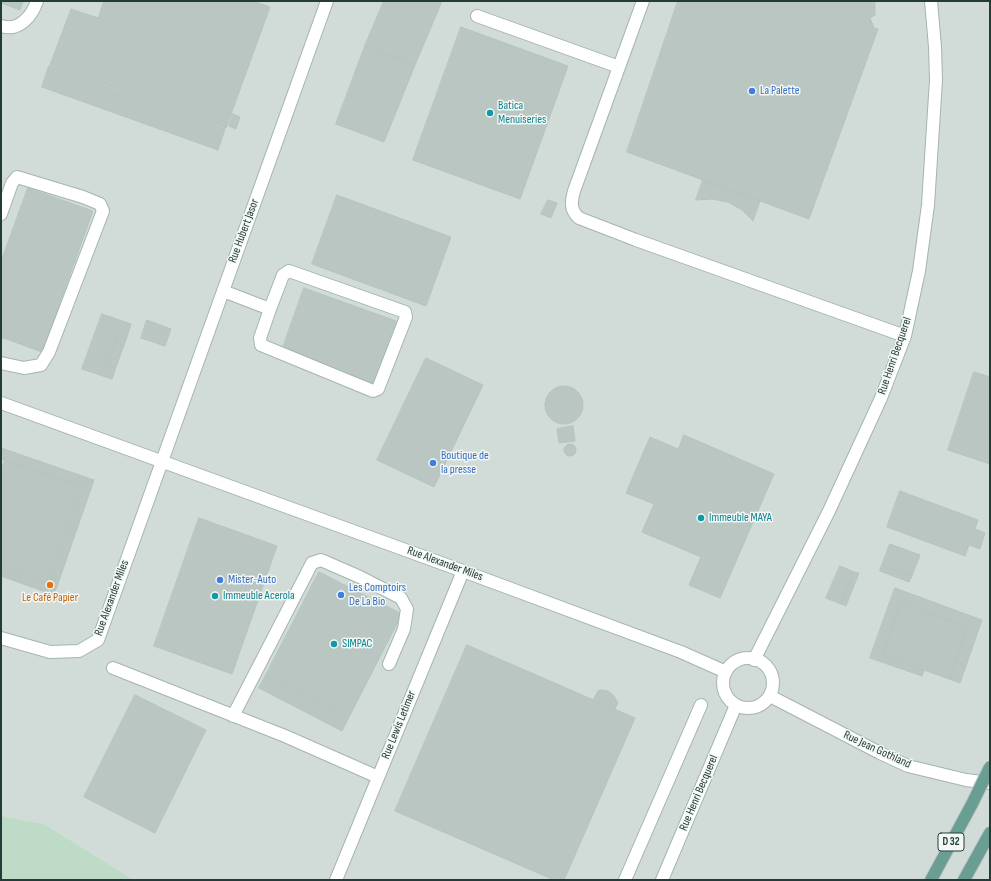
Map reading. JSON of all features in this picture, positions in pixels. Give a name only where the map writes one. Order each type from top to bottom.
[{"type":"main road","name":"D 32","points":[[931,880],[990,768]]},
{"type":"main road","name":"D 32","points":[[964,880],[990,832]]},
{"type":"street","points":[[1,26],[6,28],[20,25],[33,12],[37,1]]},
{"type":"street","name":"Rue Hubert Jasor","points":[[162,461],[327,1]]},
{"type":"street","points":[[643,1],[572,197],[572,208],[579,218],[636,240],[904,336]]},
{"type":"street","name":"Rue Henri Becquerel","points":[[754,660],[830,511],[881,398],[904,336],[919,271],[928,205],[936,80],[935,47],[930,1]]},
{"type":"street","points":[[477,16],[619,67]]},
{"type":"street","points":[[1,214],[12,183],[17,177],[83,197],[100,204],[103,211],[49,352],[41,365],[24,368],[1,363]]},
{"type":"street","points":[[288,271],[402,310],[406,314],[380,387],[378,390],[373,391],[261,345],[260,338],[270,309],[283,275],[288,271]]},
{"type":"street","points":[[223,291],[270,309]]},
{"type":"street","name":"Rue Alexander Miles","points":[[1,403],[463,571],[681,652],[726,672]]},
{"type":"street","name":"Rue Alexander Miles","points":[[1,638],[50,652],[79,650],[98,640],[162,461]]},
{"type":"street","points":[[233,716],[312,562],[321,560],[360,577],[400,598],[408,609],[404,629],[389,664]]},
{"type":"street","name":"Rue Lewis Letimer","points":[[336,880],[463,571]]},
{"type":"street","points":[[746,659],[754,660],[767,668],[771,674],[773,689],[770,696],[758,706],[751,708],[736,705],[726,694],[724,679],[726,672],[738,661],[746,659]]},
{"type":"street","points":[[113,668],[285,736],[378,777]]},
{"type":"street","name":"Rue Jean Gothland","points":[[770,696],[908,766],[966,780],[990,783]]},
{"type":"street","name":"Rue Henri Becquerel","points":[[662,880],[736,705]]},
{"type":"street","points":[[625,880],[701,706]]},
{"type":"shaded area","points":[[1,1],[990,1],[990,876],[988,880],[134,880],[44,824],[1,816]]},
{"type":"green space","points":[[1,816],[44,824],[134,880],[1,880]]},
{"type":"building","points":[[1,1],[23,1],[20,10],[1,3]]},
{"type":"building","points":[[104,1],[253,1],[270,7],[226,128],[50,65],[71,9],[98,18]]},
{"type":"building","points":[[384,1],[442,1],[415,65],[365,46]]},
{"type":"building","name":"La Palette","points":[[678,1],[875,1],[875,15],[870,18],[874,28],[878,29],[809,219],[627,152]]},
{"type":"building","name":"Batica Menuiseries","points":[[461,27],[568,66],[520,199],[413,160]]},
{"type":"building","points":[[365,46],[415,65],[384,142],[336,124]]},
{"type":"building","points":[[49,66],[225,129],[218,150],[42,87]]},
{"type":"building","points":[[233,114],[240,117],[236,129],[229,126]]},
{"type":"building","points":[[703,180],[760,201],[753,221],[742,210],[728,202],[712,199],[696,200]]},
{"type":"building","points":[[28,188],[93,211],[42,352],[1,337],[1,262]]},
{"type":"building","points":[[337,195],[451,237],[426,306],[312,264]]},
{"type":"building","points":[[548,200],[557,203],[551,218],[541,214]]},
{"type":"building","points":[[304,288],[396,321],[373,385],[281,353]]},
{"type":"building","points":[[102,314],[131,324],[127,337],[118,334],[107,364],[116,367],[112,379],[82,369]]},
{"type":"building","points":[[147,320],[171,329],[169,335],[163,332],[159,344],[141,338]]},
{"type":"building","points":[[163,332],[169,335],[165,346],[159,344]]},
{"type":"building","points":[[118,334],[127,337],[116,367],[107,364]]},
{"type":"building","points":[[426,358],[483,385],[434,487],[377,460]]},
{"type":"building","points":[[974,372],[990,377],[990,464],[948,450]]},
{"type":"building","points":[[564,386],[577,392],[583,405],[577,418],[564,424],[551,418],[545,405],[551,392]]},
{"type":"building","points":[[573,426],[575,441],[559,443],[557,429]]},
{"type":"building","name":"Immeuble MAYA","points":[[684,435],[774,474],[720,598],[689,585],[701,557],[642,532],[654,504],[626,493],[650,437],[678,449]]},
{"type":"building","points":[[568,444],[572,444],[576,450],[572,456],[568,456],[564,452],[564,448]]},
{"type":"building","points":[[1,448],[94,480],[82,487],[1,459]]},
{"type":"building","points":[[5,460],[82,487],[49,584],[1,567],[1,471]]},
{"type":"building","points":[[94,480],[54,595],[1,576],[1,567],[49,584],[82,487]]},
{"type":"building","points":[[900,491],[978,520],[975,529],[985,533],[980,549],[969,545],[965,556],[887,527]]},
{"type":"building","name":"Immeuble Acerola","points":[[199,518],[277,546],[232,674],[154,646]]},
{"type":"building","points":[[890,544],[920,555],[912,576],[882,565]]},
{"type":"building","points":[[882,565],[912,576],[909,582],[880,571]]},
{"type":"building","points":[[840,566],[854,572],[841,604],[826,598]]},
{"type":"building","name":"SIMPAC","points":[[319,572],[402,614],[349,717],[266,675]]},
{"type":"building","points":[[854,572],[859,573],[846,606],[841,604]]},
{"type":"building","points":[[895,588],[982,620],[960,683],[949,679],[968,627],[901,603],[882,655],[924,671],[922,676],[870,658]]},
{"type":"building","points":[[901,603],[968,627],[949,679],[882,655]]},
{"type":"building","points":[[467,645],[635,718],[564,880],[554,880],[395,811]]},
{"type":"building","points":[[266,675],[349,717],[342,731],[259,688]]},
{"type":"building","points":[[598,691],[608,691],[614,696],[618,703],[615,709],[593,700]]},
{"type":"building","points":[[135,695],[206,730],[155,833],[84,797]]},
{"type":"place","name":"La Palette","points":[[752,91]]},
{"type":"place","name":"Batica Menuiseries","points":[[490,113]]},
{"type":"place","name":"Boutique de la presse","points":[[433,463]]},
{"type":"place","name":"Immeuble MAYA","points":[[701,518]]},
{"type":"place","name":"Mister-Auto","points":[[220,580]]},
{"type":"place","name":"Le Café Papier","points":[[50,585]]},
{"type":"place","name":"Les Comptoirs De La Bio","points":[[341,595]]},
{"type":"place","name":"Immeuble Acerola","points":[[215,596]]},
{"type":"place","name":"SIMPAC","points":[[334,644]]}]
